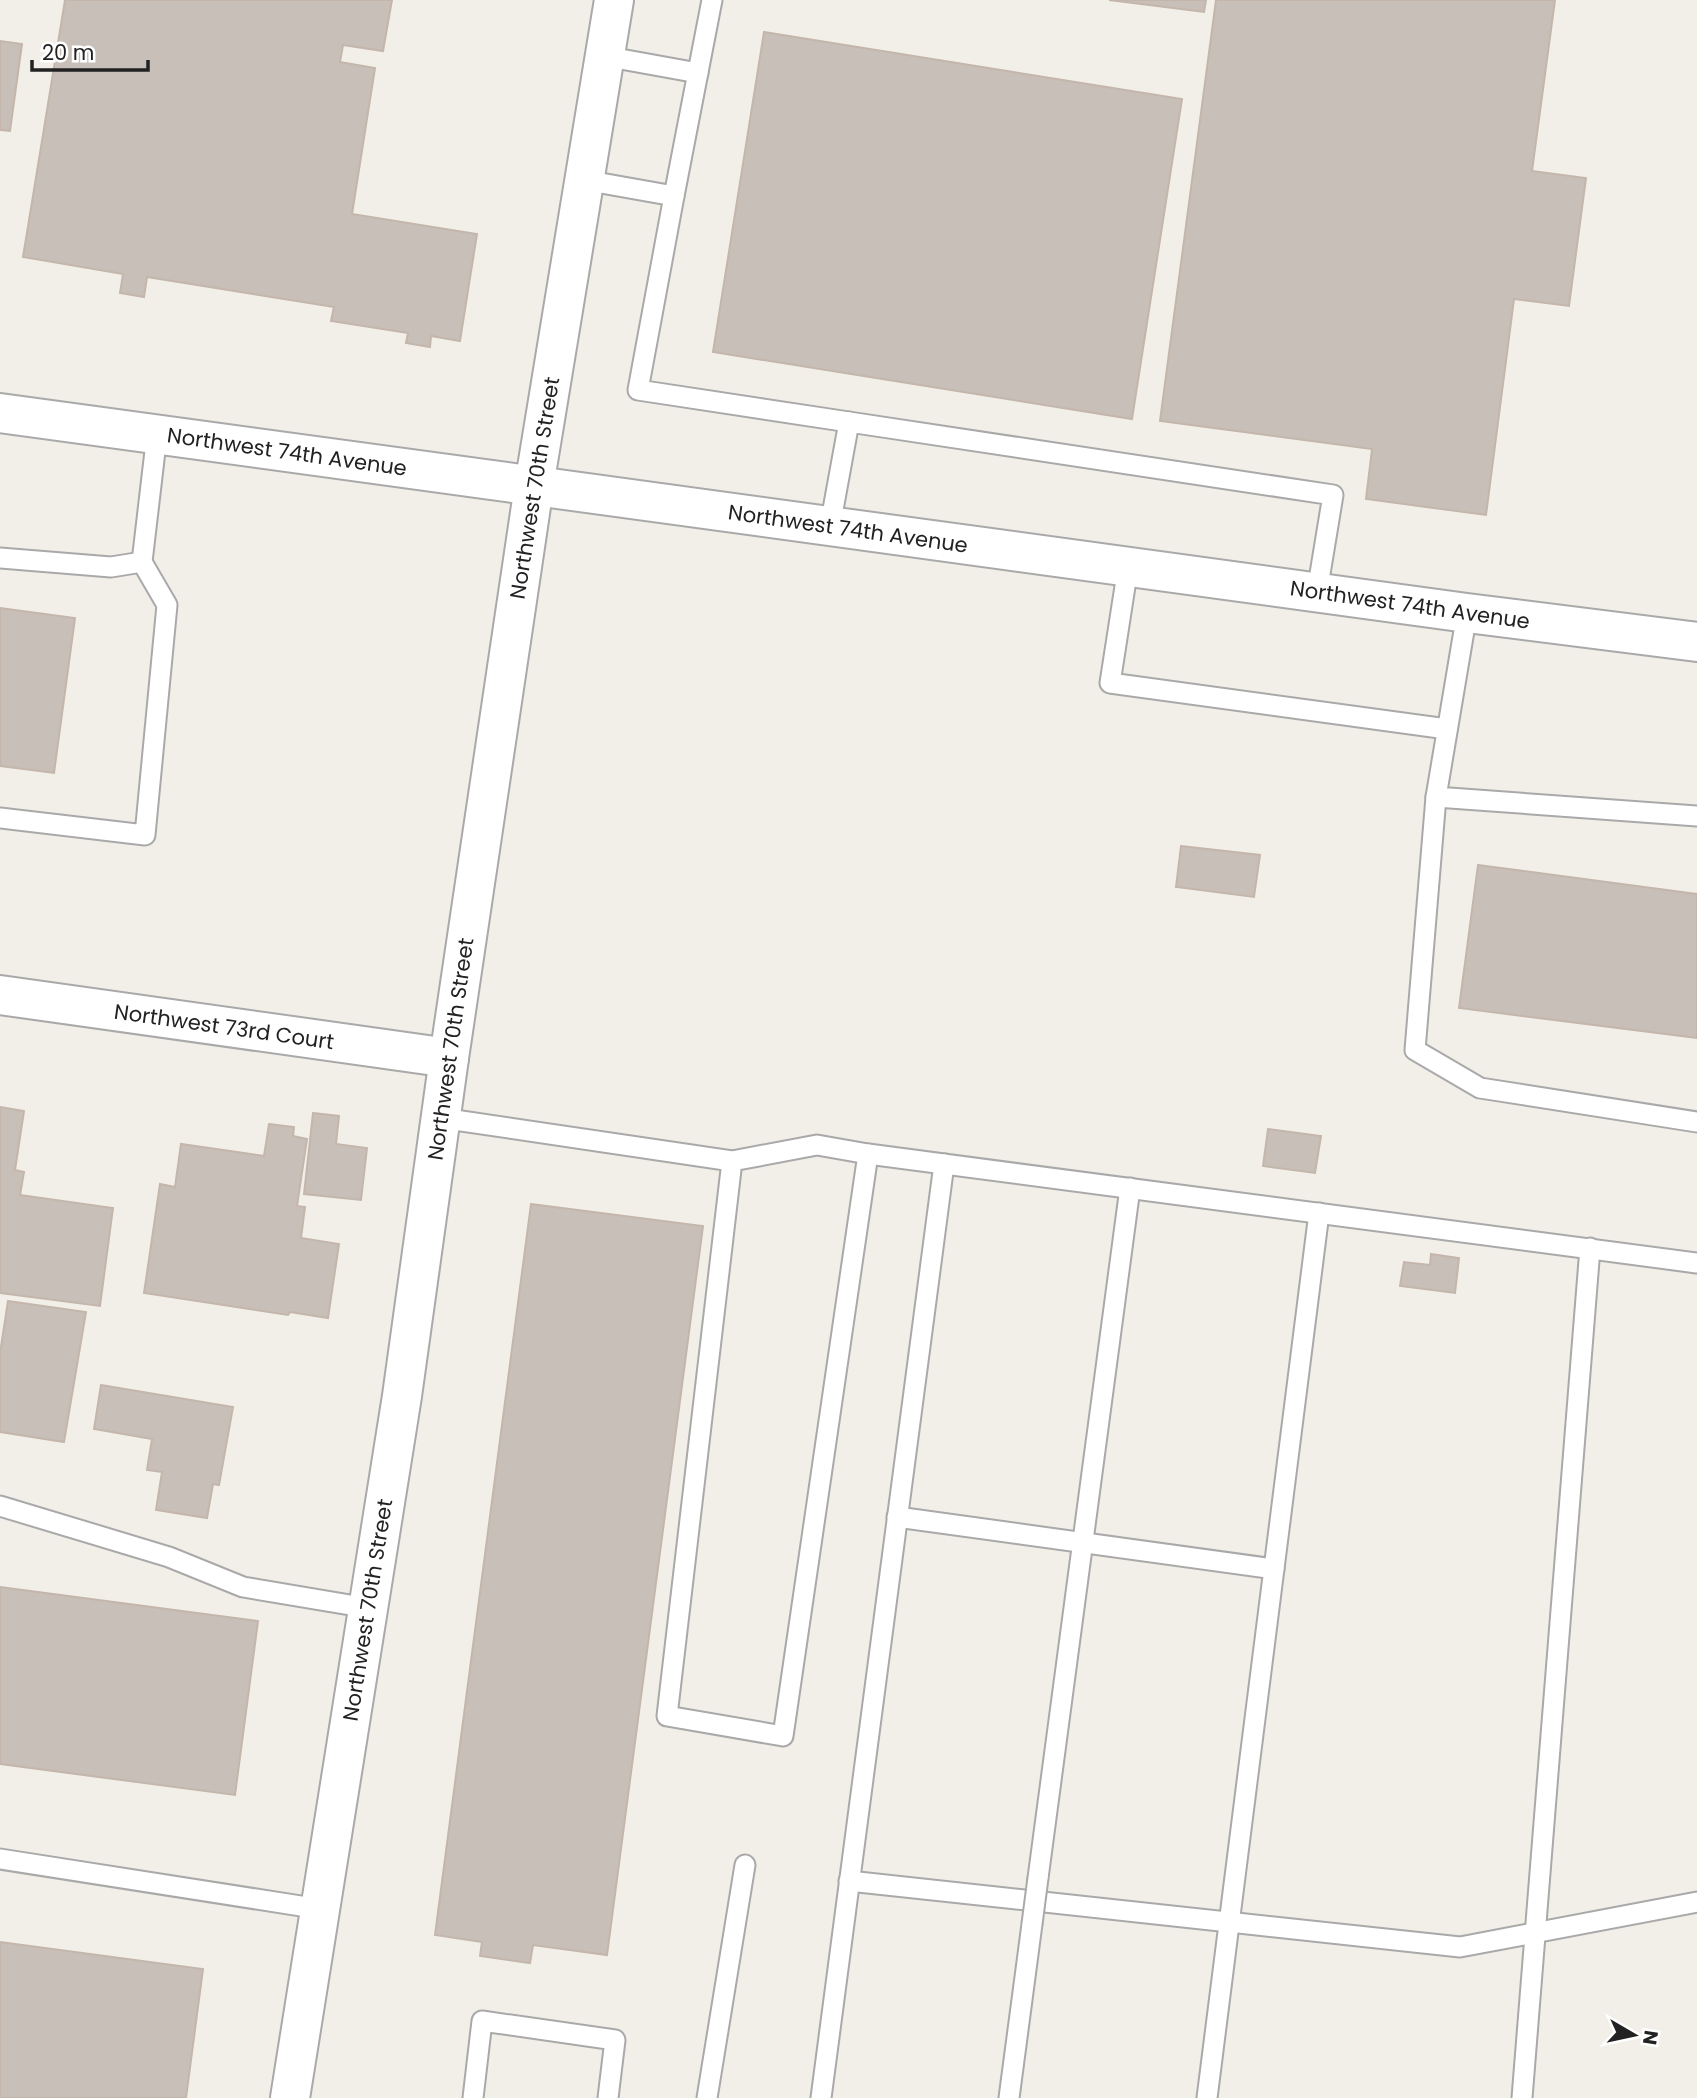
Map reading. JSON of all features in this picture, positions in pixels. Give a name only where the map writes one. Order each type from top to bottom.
[{"type":"street","name":"Northwest 70th Street","points":[[290,2098],[402,1396],[534,486],[614,0]]},
{"type":"street","name":"Northwest 74th Avenue","points":[[0,413],[1697,642]]},
{"type":"street","name":"Northwest 73rd Court","points":[[0,995],[449,1058]]},
{"type":"lane","points":[[712,0],[638,390],[1334,495],[1317,592]]},
{"type":"lane","points":[[604,56],[698,73]]},
{"type":"lane","points":[[584,180],[674,196]]},
{"type":"lane","points":[[830,526],[849,422]]},
{"type":"lane","points":[[0,818],[145,835],[166,605],[142,562],[157,434]]},
{"type":"lane","points":[[0,558],[111,567],[142,562]]},
{"type":"lane","points":[[1128,567],[1110,683],[1447,729]]},
{"type":"lane","points":[[1467,613],[1436,797],[1415,1050],[1480,1088],[1697,1122]]},
{"type":"lane","points":[[1436,797],[1697,816]]},
{"type":"lane","points":[[441,1118],[732,1161],[817,1145],[868,1154],[1697,1263]]},
{"type":"lane","points":[[732,1161],[667,1716],[783,1736],[868,1154]]},
{"type":"lane","points":[[821,2098],[944,1164]]},
{"type":"lane","points":[[1009,2098],[1130,1188]]},
{"type":"lane","points":[[1207,2098],[1319,1213]]},
{"type":"lane","points":[[1522,2098],[1590,1248]]},
{"type":"lane","points":[[0,1506],[169,1557],[243,1587],[368,1608]]},
{"type":"lane","points":[[897,1517],[1274,1569]]},
{"type":"lane","points":[[0,1859],[320,1909]]},
{"type":"lane","points":[[707,2098],[745,1865]]},
{"type":"lane","points":[[849,1881],[1460,1947],[1697,1902]]},
{"type":"lane","points":[[473,2098],[482,2021],[615,2040],[608,2098]]},
{"type":"building","points":[[65,0],[392,0],[383,51],[343,45],[340,62],[375,68],[352,214],[477,234],[460,341],[431,336],[430,347],[406,343],[408,333],[331,321],[334,307],[147,277],[144,297],[120,293],[123,274],[23,257]]},
{"type":"building","points":[[1109,0],[1206,0],[1204,12]]},
{"type":"building","points":[[1216,0],[1555,0],[1532,171],[1586,178],[1569,306],[1514,299],[1486,515],[1366,499],[1372,449],[1160,421]]},
{"type":"building","points":[[764,32],[1182,99],[1132,419],[713,352]]},
{"type":"building","points":[[0,41],[22,44],[10,131],[0,130]]},
{"type":"building","points":[[0,608],[75,618],[54,773],[0,766]]},
{"type":"building","points":[[1181,846],[1260,855],[1254,897],[1176,887]]},
{"type":"building","points":[[1478,865],[1697,894],[1697,1038],[1459,1008]]},
{"type":"building","points":[[0,1107],[24,1111],[15,1170],[24,1172],[20,1195],[113,1208],[100,1306],[0,1293]]},
{"type":"building","points":[[313,1113],[339,1116],[336,1144],[367,1148],[361,1200],[304,1194]]},
{"type":"building","points":[[269,1124],[294,1127],[293,1136],[307,1139],[297,1206],[305,1207],[301,1238],[339,1244],[328,1318],[290,1312],[288,1315],[144,1293],[160,1184],[175,1187],[181,1144],[264,1156]]},
{"type":"building","points":[[1268,1129],[1321,1136],[1315,1173],[1263,1166]]},
{"type":"building","points":[[531,1204],[703,1226],[607,1955],[533,1945],[530,1963],[480,1956],[482,1942],[435,1935]]},
{"type":"building","points":[[1431,1254],[1459,1258],[1455,1293],[1400,1286],[1404,1262],[1430,1265]]},
{"type":"building","points":[[8,1301],[86,1312],[64,1442],[0,1432],[0,1353]]},
{"type":"building","points":[[101,1385],[233,1407],[219,1485],[213,1484],[207,1518],[156,1510],[162,1472],[147,1470],[152,1439],[94,1429]]},
{"type":"building","points":[[0,1587],[258,1621],[235,1795],[0,1764]]},
{"type":"building","points":[[0,1942],[203,1969],[186,2098],[0,2098]]}]
